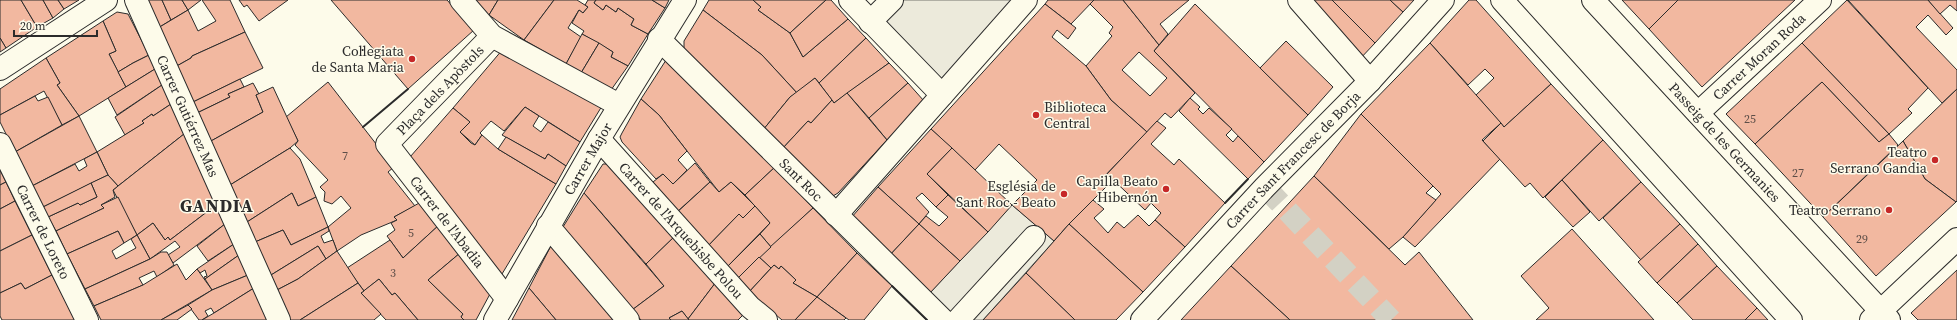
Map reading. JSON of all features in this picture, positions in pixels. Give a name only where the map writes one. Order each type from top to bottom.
[{"type":"street","points":[[0,69],[106,0]]},
{"type":"street","name":"Carrer Gutiérrez Mas","points":[[136,0],[280,320]]},
{"type":"street","points":[[461,0],[492,36],[619,105]]},
{"type":"street","name":"Carrer Major","points":[[495,320],[619,105],[659,39],[685,0]]},
{"type":"street","points":[[850,0],[942,95]]},
{"type":"street","points":[[870,22],[892,0]]},
{"type":"street","points":[[836,215],[1026,0]]},
{"type":"street","points":[[1298,0],[1370,81]]},
{"type":"street","name":"Carrer Sant Francesc de Borja","points":[[1142,320],[1266,187],[1370,81],[1443,0]]},
{"type":"street","points":[[1502,0],[1792,320]]},
{"type":"street","name":"Passeig de les Germanies","points":[[1593,0],[1698,113],[1880,317]]},
{"type":"street","name":"Carrer Moran Roda","points":[[1698,113],[1820,0]]},
{"type":"street","name":"Plaça dels Apòstols","points":[[387,144],[492,36]]},
{"type":"street","name":"Sant Roc","points":[[659,39],[942,320]]},
{"type":"street","name":"Carrer de l'Arquebisbe Polou","points":[[599,139],[750,307],[766,320]]},
{"type":"street","name":"Carrer de Loreto","points":[[0,144],[87,320]]},
{"type":"street","name":"Carrer de l'Abadia","points":[[387,144],[507,299]]},
{"type":"street","points":[[548,226],[628,320]]},
{"type":"street","points":[[958,320],[1034,236]]},
{"type":"street","points":[[1880,317],[1957,239]]},
{"type":"shaded area","points":[[904,0],[1013,0],[939,82],[882,22]]},
{"type":"shaded area","points":[[1012,205],[1054,241],[983,320],[927,320],[915,309]]},
{"type":"building","points":[[0,0],[21,0],[37,27],[6,48],[0,38]]},
{"type":"building","points":[[21,0],[43,0],[53,18],[37,27]]},
{"type":"building","points":[[43,0],[58,0],[64,9],[53,18]]},
{"type":"building","points":[[58,0],[79,0],[64,9]]},
{"type":"building","points":[[145,0],[162,0],[171,20],[158,28]]},
{"type":"building","points":[[162,0],[182,0],[188,10],[171,20]]},
{"type":"building","points":[[182,0],[201,0],[188,10]]},
{"type":"building","points":[[202,0],[230,0],[245,32],[192,56],[175,67],[158,28],[188,10],[198,31],[216,21]]},
{"type":"building","points":[[239,0],[288,0],[259,21],[247,5],[244,7]]},
{"type":"building","name":"Col·legiata de Santa Maria","points":[[331,0],[447,0],[474,30],[408,89]]},
{"type":"building","points":[[475,0],[498,0],[489,15]]},
{"type":"building","points":[[498,0],[554,0],[524,40],[489,15]]},
{"type":"building","points":[[554,0],[577,0],[588,7],[583,13],[579,10],[568,28],[581,37],[566,64],[524,40]]},
{"type":"building","points":[[588,0],[596,0],[594,3],[603,10],[606,5],[616,12],[618,8],[634,19],[631,25],[648,34],[628,66],[611,57],[613,52],[582,34],[584,31],[572,23],[579,10],[583,13],[588,7],[585,5]]},
{"type":"building","points":[[596,0],[652,0],[665,8],[648,34],[631,25],[634,19],[618,8],[616,12],[606,5],[603,10],[594,3]]},
{"type":"building","points":[[652,0],[669,0],[665,8]]},
{"type":"building","points":[[709,0],[753,0],[761,7],[758,10],[790,33],[803,57],[848,19],[866,38],[819,83],[815,78],[797,93],[762,55],[703,10]]},
{"type":"building","points":[[753,0],[826,0],[790,33],[758,10],[761,7]]},
{"type":"building","points":[[826,0],[831,0],[848,19],[803,57],[790,33]]},
{"type":"building","points":[[1048,0],[1094,0],[1071,24],[1045,4]]},
{"type":"building","points":[[1094,0],[1123,0],[1159,45],[1154,51],[1195,93],[1171,118],[1165,113],[1147,132],[1111,100],[1086,66],[1112,36],[1109,33],[1113,27],[1090,4]],"holes":[[[1139,52],[1167,78],[1150,96],[1122,70]]]},
{"type":"building","points":[[1123,0],[1189,0],[1160,24],[1168,34],[1159,45]]},
{"type":"building","points":[[1305,0],[1332,0],[1375,43],[1358,61]]},
{"type":"building","points":[[1332,0],[1390,0],[1403,12],[1375,43]]},
{"type":"building","points":[[1390,0],[1414,0],[1403,12]]},
{"type":"building","points":[[1469,0],[1476,0],[1551,84],[1504,127],[1476,95],[1494,78],[1485,69],[1468,85],[1430,43]]},
{"type":"building","points":[[1622,0],[1678,0],[1649,29]]},
{"type":"building","points":[[1678,0],[1795,0],[1702,87],[1649,29]]},
{"type":"building","points":[[1847,0],[1928,88],[1908,109],[1912,113],[1889,134],[1802,43]]},
{"type":"building","points":[[1848,0],[1928,0],[1953,28],[1946,35],[1928,15],[1916,27],[1957,70],[1957,89],[1942,103]]},
{"type":"building","points":[[1928,0],[1957,0],[1957,11],[1950,5],[1940,14]]},
{"type":"building","name":"Biblioteca Central","points":[[1045,4],[1076,28],[1068,39],[1057,30],[1052,37],[1086,66],[1111,100],[1147,132],[1099,182],[1106,187],[1054,241],[1012,205],[1037,180],[999,144],[975,170],[931,129]]},
{"type":"building","points":[[1195,4],[1308,115],[1264,162],[1154,51]]},
{"type":"building","points":[[703,10],[762,55],[797,93],[790,97],[763,130],[684,51],[684,41]]},
{"type":"building","points":[[117,12],[128,14],[149,55],[118,72],[109,54],[116,51],[103,21]]},
{"type":"building","points":[[103,21],[116,51],[109,54],[126,87],[79,116],[57,85],[60,83],[46,58]]},
{"type":"building","points":[[245,32],[263,68],[193,102],[175,67],[192,56]]},
{"type":"building","points":[[582,34],[599,43],[581,73],[566,64]]},
{"type":"building","points":[[0,38],[6,48],[0,52]]},
{"type":"building","points":[[866,38],[889,63],[834,103],[819,83]]},
{"type":"building","points":[[1286,41],[1333,87],[1308,115],[1260,68]]},
{"type":"building","points":[[599,43],[613,52],[611,57],[628,66],[611,90],[581,73]]},
{"type":"building","points":[[1430,43],[1501,123],[1482,140],[1500,159],[1415,247],[1403,237],[1441,194],[1361,114]]},
{"type":"building","points":[[1802,43],[1889,134],[1879,142],[1822,82],[1755,144],[1726,114]]},
{"type":"building","points":[[503,49],[602,106],[580,142],[525,107],[504,131],[491,121],[480,133],[482,135],[475,145],[460,132],[470,122],[453,108]]},
{"type":"building","points":[[149,55],[155,69],[126,87],[118,72]]},
{"type":"building","points":[[668,57],[775,167],[745,195],[731,182],[719,192],[659,115],[641,99]]},
{"type":"building","points":[[46,58],[60,83],[57,85],[79,116],[62,125],[44,91],[0,115],[0,89]]},
{"type":"building","points":[[889,63],[908,83],[869,118],[847,93]]},
{"type":"building","points":[[155,69],[162,85],[117,115],[108,98]]},
{"type":"building","points":[[815,78],[832,100],[811,123],[808,121],[783,148],[763,130],[790,97]]},
{"type":"building","points":[[240,79],[244,87],[228,94],[230,97],[197,113],[193,102]]},
{"type":"building","points":[[328,82],[394,167],[388,172],[415,206],[394,217],[397,220],[361,235],[337,251],[328,227],[351,208],[341,196],[332,204],[324,201],[325,192],[320,187],[328,180],[295,145],[298,141],[286,117]]},
{"type":"building","points":[[1822,82],[1879,142],[1889,134],[1898,145],[1823,217],[1755,144]]},
{"type":"building","points":[[253,83],[259,94],[256,95],[263,112],[211,141],[197,113],[230,97],[228,94]]},
{"type":"building","points":[[908,83],[924,101],[887,140],[869,118]]},
{"type":"building","points":[[1551,84],[1603,140],[1543,198],[1530,183],[1525,187],[1483,141],[1501,123],[1504,127]]},
{"type":"building","points":[[162,85],[171,104],[153,116],[152,114],[142,121],[144,123],[125,135],[115,117]]},
{"type":"building","points":[[273,87],[298,141],[290,148],[230,185],[211,141],[263,112],[256,95]]},
{"type":"building","name":"Teatro Serrano Gandia","points":[[1957,89],[1956,202],[1925,179],[1903,141]]},
{"type":"building","points":[[847,93],[887,140],[838,193],[833,196],[783,148],[808,121],[811,123],[832,100],[834,103]]},
{"type":"building","points":[[35,96],[38,101],[48,97],[62,125],[15,152],[0,122],[0,115]]},
{"type":"building","points":[[1190,98],[1200,107],[1198,109],[1203,114],[1209,108],[1232,129],[1226,135],[1233,142],[1238,136],[1264,162],[1248,179],[1179,111]]},
{"type":"building","points":[[641,99],[659,115],[687,151],[678,160],[687,170],[673,184],[663,174],[656,179],[622,142],[620,137]]},
{"type":"building","points":[[171,104],[184,134],[118,186],[108,175],[97,152],[144,123],[142,121],[152,114],[153,116]]},
{"type":"building","points":[[525,107],[539,116],[533,126],[541,132],[548,122],[580,142],[566,166],[548,154],[545,159],[502,135]]},
{"type":"building","points":[[453,108],[470,122],[460,132],[471,143],[475,145],[482,135],[498,149],[556,184],[502,274],[499,274],[410,157]]},
{"type":"building","points":[[1361,114],[1433,186],[1426,193],[1436,200],[1403,237],[1389,249],[1314,176]]},
{"type":"building","points":[[79,116],[97,152],[32,186],[15,152]]},
{"type":"building","name":"Capilla Beato Hibernón","points":[[1157,121],[1166,128],[1151,144],[1174,165],[1179,159],[1225,203],[1185,247],[1155,220],[1161,213],[1151,203],[1145,210],[1107,174]]},
{"type":"building","points":[[931,129],[952,148],[927,174],[948,195],[936,207],[922,193],[916,198],[929,212],[919,224],[878,187]]},
{"type":"building","points":[[184,134],[216,205],[170,240],[168,237],[165,240],[153,223],[137,235],[113,190]]},
{"type":"building","points":[[506,137],[545,159],[548,154],[566,166],[556,184],[498,149]]},
{"type":"building","points":[[1603,140],[1641,182],[1599,221],[1562,180]]},
{"type":"building","name":"Teatro Serrano","points":[[1903,141],[1925,179],[1956,202],[1876,276],[1823,217]]},
{"type":"building","points":[[290,148],[300,159],[316,197],[298,206],[292,193],[247,222],[230,185]]},
{"type":"building","points":[[952,148],[1012,205],[988,232],[927,174]]},
{"type":"building","points":[[97,152],[108,175],[43,207],[32,186],[75,164],[79,171],[87,166],[84,159]]},
{"type":"building","points":[[695,163],[710,182],[678,211],[653,182],[663,174],[673,184]]},
{"type":"building","points":[[603,164],[610,164],[675,236],[646,264],[584,193]]},
{"type":"building","points":[[775,167],[813,208],[771,247],[760,234],[770,223],[745,195]]},
{"type":"building","points":[[0,170],[6,182],[0,185]]},
{"type":"building","points":[[108,175],[118,186],[113,190],[115,197],[101,205],[104,208],[56,231],[48,217],[78,203],[80,205],[97,197],[91,183]]},
{"type":"building","points":[[1314,176],[1405,265],[1419,252],[1473,320],[1290,320],[1231,266]]},
{"type":"building","points":[[1562,180],[1590,212],[1573,227],[1545,197]]},
{"type":"building","points":[[6,182],[15,201],[0,209],[0,185]]},
{"type":"building","points":[[710,182],[719,192],[731,182],[755,206],[743,218],[739,214],[706,248],[673,216]]},
{"type":"building","points":[[1641,182],[1680,224],[1641,260],[1603,218]]},
{"type":"building","points":[[91,183],[97,197],[80,205],[78,203],[48,217],[43,207]]},
{"type":"building","points":[[878,187],[919,224],[889,256],[851,218]]},
{"type":"building","points":[[292,193],[298,206],[316,197],[328,227],[291,245],[283,230],[255,242],[247,222]]},
{"type":"building","points":[[584,193],[664,286],[632,310],[563,227]]},
{"type":"building","points":[[948,195],[988,232],[960,261],[919,224],[926,216],[939,226],[948,217],[936,207]]},
{"type":"building","points":[[118,197],[137,235],[124,243],[118,231],[67,254],[56,231],[104,208],[101,205]]},
{"type":"building","points":[[1093,200],[1104,209],[1094,218],[1108,233],[1117,222],[1124,228],[1138,215],[1149,226],[1155,220],[1185,247],[1143,292],[1069,224]]},
{"type":"building","points":[[15,201],[32,235],[0,251],[0,209]]},
{"type":"building","points":[[421,202],[439,225],[403,258],[387,236],[395,230],[391,223],[397,220],[394,217]]},
{"type":"building","points":[[216,205],[225,224],[173,263],[168,255],[180,247],[175,241],[150,259],[137,235],[153,223],[165,240],[168,237],[170,240]]},
{"type":"building","points":[[755,206],[770,223],[727,267],[706,248],[739,214],[743,218]]},
{"type":"building","points":[[813,208],[857,253],[817,297],[793,283],[796,280],[781,266],[779,269],[774,265],[771,268],[759,257]]},
{"type":"building","points":[[225,224],[234,244],[208,261],[197,246]]},
{"type":"building","points":[[919,224],[960,261],[929,294],[889,256]]},
{"type":"building","points":[[1069,224],[1143,292],[1116,320],[1075,320],[1026,273]]},
{"type":"building","points":[[1680,224],[1698,244],[1657,283],[1638,262]]},
{"type":"building","points":[[439,225],[460,253],[428,280],[463,314],[461,317],[464,320],[418,320],[395,293],[392,295],[379,279],[364,291],[347,268],[390,240],[403,258]]},
{"type":"building","points":[[328,227],[329,231],[321,236],[324,243],[333,240],[337,251],[326,259],[318,246],[271,275],[255,242],[283,230],[291,245]]},
{"type":"building","points":[[1572,229],[1654,320],[1536,320],[1549,308],[1521,276]]},
{"type":"building","points":[[118,231],[124,243],[112,251],[116,259],[136,248],[131,239],[137,235],[150,259],[85,289],[67,254]]},
{"type":"building","points":[[760,234],[771,247],[737,279],[727,267]]},
{"type":"building","points":[[32,235],[52,275],[25,289],[21,283],[0,293],[0,251]]},
{"type":"building","points":[[675,236],[716,282],[688,319],[682,311],[669,318],[671,320],[641,320],[632,310],[664,286],[646,264]]},
{"type":"building","points":[[554,240],[613,320],[556,320],[529,288]]},
{"type":"building","points":[[234,244],[239,255],[205,279],[204,277],[207,276],[205,270],[200,273],[197,269]]},
{"type":"building","points":[[1698,244],[1717,266],[1677,303],[1657,283]]},
{"type":"building","points":[[318,246],[326,259],[298,279],[277,290],[271,275]]},
{"type":"building","points":[[337,251],[358,283],[300,320],[290,320],[277,290],[298,279]]},
{"type":"building","points":[[161,252],[167,252],[174,265],[157,277],[154,271],[139,278],[143,285],[94,306],[85,289],[150,259]]},
{"type":"building","points":[[460,253],[490,294],[476,320],[464,320],[461,317],[463,314],[428,280]]},
{"type":"building","points":[[857,253],[892,286],[864,320],[849,320],[817,297]]},
{"type":"building","points":[[239,255],[248,275],[212,290],[205,279]]},
{"type":"building","points":[[759,257],[771,268],[749,292],[737,279]]},
{"type":"building","points":[[177,264],[186,280],[197,269],[212,290],[161,320],[101,320],[94,306],[143,285]]},
{"type":"building","points":[[774,265],[779,269],[781,266],[796,280],[793,283],[817,297],[795,320],[782,320],[749,292]]},
{"type":"building","points":[[1231,266],[1290,320],[1181,320]]},
{"type":"building","points":[[1717,266],[1757,308],[1745,320],[1693,320],[1677,303]]},
{"type":"building","points":[[1957,270],[1957,320],[1918,320],[1911,313]]},
{"type":"building","points":[[1026,273],[1075,320],[983,320]]},
{"type":"building","points":[[52,275],[75,320],[2,320],[0,316],[0,293],[21,283],[25,289]]},
{"type":"building","points":[[248,275],[254,288],[214,313],[211,308],[205,311],[208,316],[202,320],[199,320],[188,305],[212,290]]},
{"type":"building","points":[[379,279],[392,295],[395,293],[418,320],[386,320],[361,293]]},
{"type":"building","points":[[716,282],[746,312],[738,320],[689,320],[688,319]]},
{"type":"building","points":[[358,283],[364,291],[361,293],[381,314],[374,320],[300,320]]},
{"type":"building","points":[[254,288],[268,320],[202,320],[214,313]]},
{"type":"building","points":[[529,288],[556,320],[512,320]]},
{"type":"building","points":[[817,297],[846,318],[844,320],[795,320]]},
{"type":"building","points":[[188,305],[192,309],[177,320],[161,320]]},
{"type":"building","points":[[1757,308],[1768,320],[1745,320]]},
{"type":"building","points":[[682,311],[689,320],[671,320],[669,318]]},
{"type":"tunnel","points":[[1265,187],[1391,320]]},
{"type":"wall","points":[[363,127],[408,89]]},
{"type":"wall","points":[[1225,203],[1248,179]]},
{"type":"wall","points":[[892,286],[927,320]]},
{"type":"place","name":"Col·legiata de Santa Maria","points":[[412,59]]},
{"type":"place","name":"Biblioteca Central","points":[[1036,115]]},
{"type":"place","name":"Teatro Serrano Gandia","points":[[1935,160]]},
{"type":"place","name":"Capilla Beato Hibernón","points":[[1166,189]]},
{"type":"place","name":"Església de Sant Roc - Beato","points":[[1064,194]]},
{"type":"place","name":"Teatro Serrano","points":[[1889,210]]},
{"type":"district","name":"GANDIA","points":[[217,206]]}]
